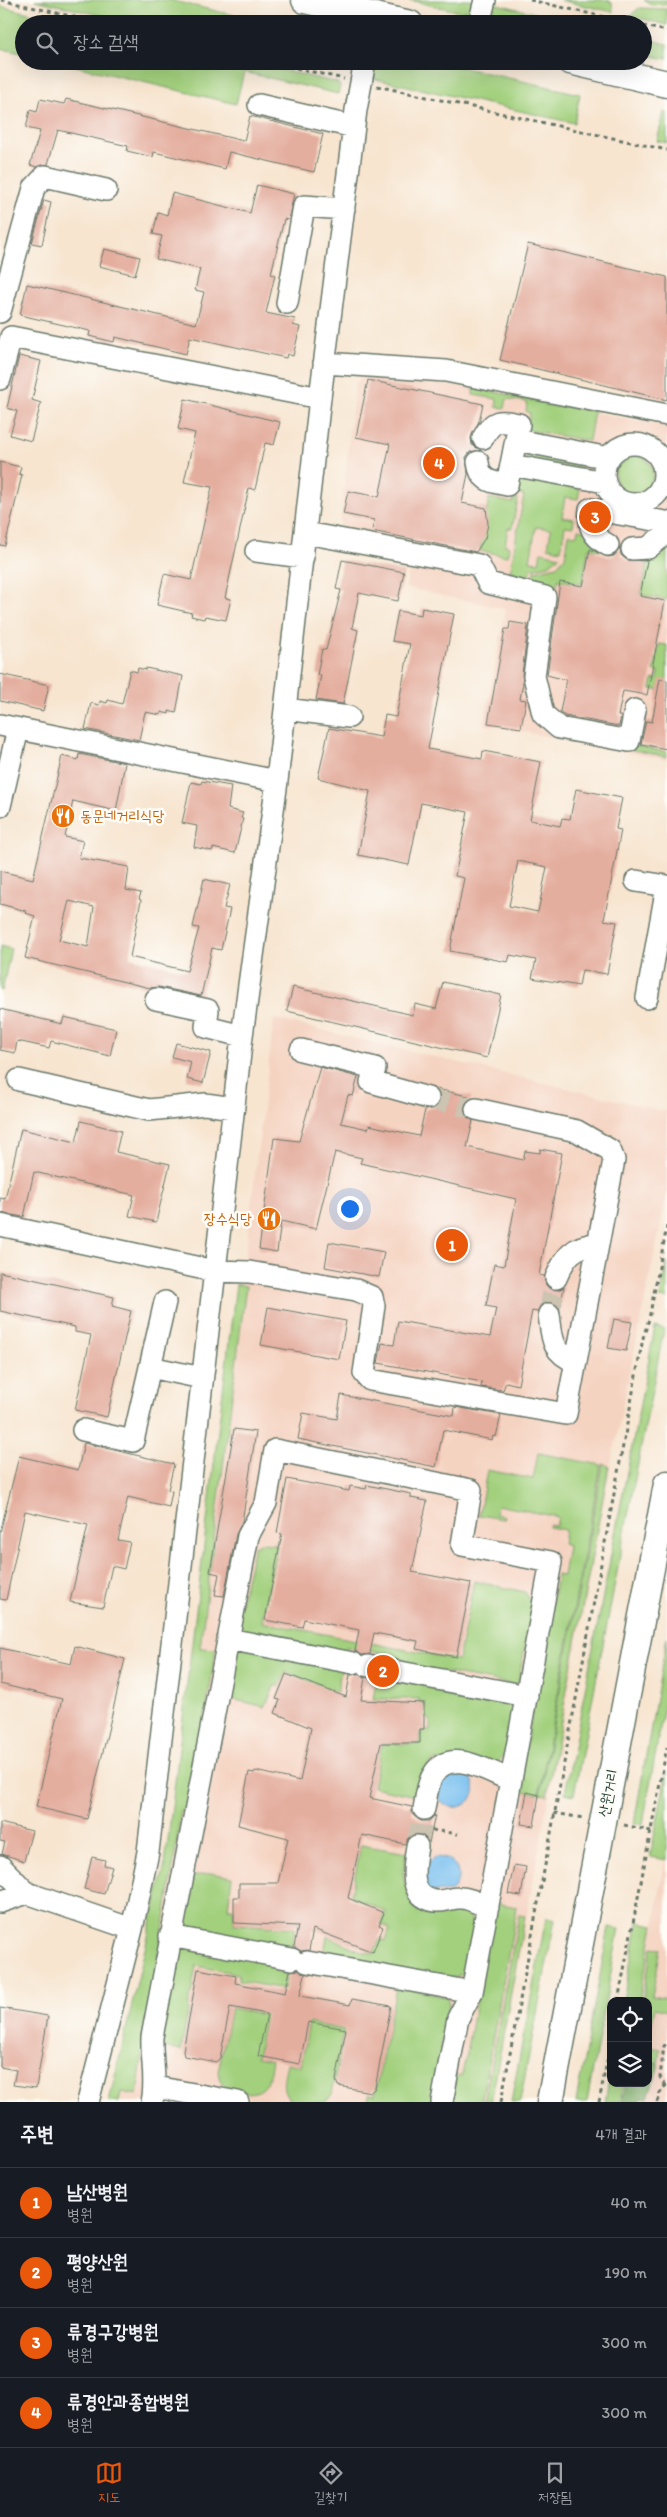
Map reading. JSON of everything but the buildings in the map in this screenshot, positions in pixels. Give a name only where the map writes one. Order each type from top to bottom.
[{"type":"main road","points":[[305,0],[356,15]]},
{"type":"main road","points":[[608,70],[667,84]]},
{"type":"main road","name":"산원거리","points":[[550,2102],[667,1484]]},
{"type":"street","points":[[481,15],[485,0]]},
{"type":"street","points":[[88,2102],[132,1929],[148,1852],[233,1108],[277,781],[324,363],[354,127],[363,70]]},
{"type":"street","points":[[259,105],[354,127]]},
{"type":"street","points":[[0,379],[11,337],[0,314],[34,188],[45,176],[106,190]]},
{"type":"street","points":[[287,303],[304,206],[344,209]]},
{"type":"street","points":[[11,337],[320,398]]},
{"type":"street","points":[[324,363],[446,371],[667,415]]},
{"type":"street","points":[[478,462],[479,472],[487,481],[508,485],[519,424],[501,421],[489,427],[483,438]]},
{"type":"street","points":[[516,440],[609,458]]},
{"type":"street","points":[[639,445],[654,453],[665,468],[662,484],[663,492],[628,509],[614,496],[605,482],[606,465],[609,458],[622,447],[639,445]]},
{"type":"street","points":[[511,465],[605,482]]},
{"type":"street","points":[[608,545],[598,540],[591,531],[589,520],[590,508],[628,509],[666,522],[666,535],[648,548],[632,549]]},
{"type":"street","points":[[306,533],[479,565],[488,583],[545,596],[534,676],[542,714],[559,728],[629,741],[635,710]]},
{"type":"street","points":[[256,551],[303,557]]},
{"type":"street","points":[[285,709],[349,717]]},
{"type":"street","points":[[0,806],[9,727],[277,781]]},
{"type":"street","points":[[636,881],[667,886],[647,998]]},
{"type":"street","points":[[156,998],[208,1010],[206,1027],[242,1036]]},
{"type":"street","points":[[301,1050],[375,1068],[371,1082],[428,1098]]},
{"type":"street","points":[[19,1080],[149,1110],[205,1104],[233,1108]]},
{"type":"street","points":[[0,1225],[214,1271],[249,1272],[356,1290],[372,1297],[374,1306],[364,1373],[370,1380],[566,1414],[614,1160],[610,1150],[577,1131],[476,1109]]},
{"type":"street","points":[[556,1278],[565,1258],[576,1248],[598,1244]]},
{"type":"street","points":[[83,1430],[134,1441],[165,1302]]},
{"type":"street","points":[[549,1314],[552,1338],[558,1351],[565,1358],[576,1362]]},
{"type":"street","points":[[150,1367],[202,1378]]},
{"type":"street","points":[[238,2102],[153,2095],[151,2054],[152,2037],[170,1936],[248,1536],[266,1503],[275,1450],[471,1490],[462,1545],[551,1562],[472,1992],[458,2018],[442,2102]]},
{"type":"street","points":[[228,1639],[527,1696]]},
{"type":"street","points":[[424,1809],[432,1775],[448,1762],[465,1761],[511,1780]]},
{"type":"street","points":[[417,1846],[413,1869],[414,1882],[419,1892],[435,1901],[460,1898],[488,1907]]},
{"type":"street","points":[[0,1866],[27,1894],[132,1929]]},
{"type":"street","points":[[0,1902],[27,1894]]},
{"type":"street","points":[[170,1936],[472,1992]]},
{"type":"path","points":[[1,0],[66,15]]},
{"type":"path","points":[[530,0],[596,15]]},
{"type":"path","points":[[652,28],[667,31]]},
{"type":"path","points":[[302,70],[667,150]]},
{"type":"path","points":[[501,2102],[642,1338],[649,1319],[667,1226]]},
{"type":"path","points":[[619,1997],[667,1746]]},
{"type":"path","points":[[432,1830],[458,1834]]},
{"type":"path","points":[[599,2102],[611,2042]]},
{"type":"path","points":[[657,2102],[666,2085],[660,2077],[664,2046],[667,2043]]},
{"type":"shaded area","points":[[367,374],[463,387],[667,426],[667,760],[484,724],[506,609],[406,588],[409,564],[340,550],[340,524],[355,383]]},
{"type":"shaded area","points":[[274,1019],[667,1112],[667,1194],[609,1473],[492,2102],[113,2102],[170,1869]]},
{"type":"shaded area","points":[[667,1850],[667,2102],[621,2102],[624,2087],[652,2087],[652,1997],[642,1997]]},
{"type":"green space","points":[[35,0],[169,0],[233,15],[99,15]]},
{"type":"green space","points":[[409,0],[476,0],[472,8],[461,12]]},
{"type":"green space","points":[[560,0],[608,0],[612,3],[613,12]]},
{"type":"green space","points":[[644,0],[667,0],[667,4],[652,5]]},
{"type":"green space","points":[[493,3],[543,15],[496,15],[493,10]]},
{"type":"green space","points":[[0,6],[37,15],[15,15],[15,52],[0,48]]},
{"type":"green space","points":[[639,8],[667,9],[667,25],[652,21],[652,15],[631,15]]},
{"type":"green space","points":[[652,40],[667,44],[667,59],[652,56]]},
{"type":"green space","points":[[92,70],[282,70],[338,83],[340,86],[338,94],[244,72],[236,104]]},
{"type":"green space","points":[[374,70],[473,70],[580,94],[574,123],[371,78]]},
{"type":"green space","points":[[664,112],[667,113],[667,143],[657,141]]},
{"type":"green space","points":[[474,388],[594,411],[589,441],[527,430],[530,413],[526,412],[527,402],[507,399],[505,408],[496,407],[497,399],[473,395]]},
{"type":"green space","points":[[526,453],[582,463],[578,469],[527,460]]},
{"type":"green space","points":[[634,455],[647,461],[653,474],[647,487],[634,493],[621,487],[615,474],[621,461]]},
{"type":"green space","points":[[518,478],[580,489],[578,499],[565,497],[562,517],[574,519],[573,527],[565,526],[561,550],[548,547],[551,529],[536,527],[530,561],[539,562],[541,552],[560,556],[549,565],[531,569],[526,581],[509,578],[524,495],[515,493]]},
{"type":"green space","points":[[489,498],[513,503],[514,498],[518,499],[512,528],[508,528],[505,545],[509,547],[507,556],[480,551]]},
{"type":"green space","points":[[578,529],[588,531],[601,550],[589,548],[582,584],[558,580],[555,593],[533,589],[531,582],[535,571],[557,566],[565,557],[569,534],[577,535]]},
{"type":"green space","points":[[661,546],[667,547],[667,600],[641,595],[649,555]]},
{"type":"green space","points":[[659,644],[667,645],[667,692],[651,689],[653,679],[657,680],[659,672],[654,671]]},
{"type":"green space","points":[[620,743],[667,752],[667,757],[619,747]]},
{"type":"green space","points":[[0,946],[11,949],[2,991],[0,990]]},
{"type":"green space","points":[[667,1263],[667,1299],[660,1298]]},
{"type":"green space","points":[[236,1284],[246,1286],[200,1648],[216,1649],[190,1812],[181,1811],[137,2095],[121,2092],[119,2102],[109,2102],[165,1864]]},
{"type":"green space","points":[[655,1327],[664,1329],[574,1795],[565,1793]]},
{"type":"green space","points":[[538,1453],[601,1465],[539,1794],[518,1790],[557,1575],[563,1576],[568,1546],[563,1544],[565,1530],[548,1527],[549,1525],[556,1526],[558,1517],[497,1505],[495,1514],[504,1516],[503,1519],[479,1515],[487,1470],[533,1479]]},
{"type":"green space","points":[[603,1464],[609,1466],[547,1795],[540,1794]]},
{"type":"green space","points":[[260,1543],[277,1544],[262,1622],[458,1660],[474,1581],[525,1592],[532,1604],[532,1610],[518,1683],[516,1685],[380,1661],[382,1653],[346,1647],[344,1654],[234,1632],[254,1546]]},
{"type":"green space","points":[[667,1637],[667,1689],[643,1824],[634,1823]]},
{"type":"green space","points":[[232,1644],[342,1665],[337,1692],[286,1672],[279,1687],[275,1685],[265,1707],[228,1698],[224,1691]]},
{"type":"green space","points":[[378,1672],[515,1704],[506,1753],[497,1763],[432,1761],[423,1771],[416,1796],[373,1787],[382,1744],[420,1744],[421,1731],[430,1731],[430,1719],[426,1718],[425,1702],[419,1702],[419,1699],[373,1699]]},
{"type":"green space","points":[[667,1771],[667,1860],[650,1857]]},
{"type":"green space","points":[[361,1845],[407,1853],[403,1873],[405,1885],[437,1911],[457,1909],[470,1916],[474,1929],[464,1973],[451,1979],[323,1957],[327,1936],[366,1953],[367,1951],[373,1954],[380,1939],[385,1941],[390,1929],[381,1924],[386,1912],[351,1896]]},
{"type":"green space","points":[[211,1873],[232,1877],[228,1908],[233,1908],[234,1924],[295,1928],[291,1951],[177,1931],[190,1880],[196,1876]]},
{"type":"green space","points":[[494,1903],[517,1907],[481,2102],[447,2102],[455,2076],[462,2075]]},
{"type":"green space","points":[[519,1915],[525,1916],[491,2102],[484,2102]]},
{"type":"green space","points":[[546,1918],[555,1920],[520,2102],[511,2102]]},
{"type":"green space","points":[[638,1922],[654,1925],[640,1997],[624,1997]]},
{"type":"green space","points":[[609,1927],[619,1929],[587,2102],[576,2102]]},
{"type":"green space","points":[[175,1943],[289,1963],[284,1989],[238,1981],[239,1974],[196,1966],[181,2051],[162,2047],[158,2039]]},
{"type":"green space","points":[[652,1947],[661,1948],[652,1996],[667,1999],[667,2011],[655,2008],[652,2022],[652,1997],[643,1997]]},
{"type":"green space","points":[[397,1983],[447,1998],[449,2003],[432,2102],[368,2102],[369,2094],[375,2095]]},
{"type":"green space","points":[[231,2008],[265,2015],[257,2057],[272,2060],[266,2084],[255,2092],[249,2093],[230,2089],[219,2078],[218,2072]]},
{"type":"green space","points":[[309,2023],[344,2030],[332,2094],[326,2102],[292,2101],[284,2089],[283,2084],[287,2063],[301,2066]]},
{"type":"green space","points":[[652,2047],[661,2048],[659,2063],[652,2062]]},
{"type":"green space","points":[[652,2062],[659,2063],[652,2086]]},
{"type":"green space","points":[[608,2087],[623,2087],[620,2102],[605,2102]]},
{"type":"green space","points":[[625,2087],[652,2087],[648,2098],[641,2097],[640,2102],[622,2102]]},
{"type":"water","points":[[464,1771],[472,1780],[475,1788],[473,1797],[460,1807],[451,1807],[443,1803],[436,1793],[446,1772]]},
{"type":"water","points":[[436,1857],[449,1860],[456,1868],[458,1879],[452,1891],[427,1892],[421,1868],[425,1863]]},
{"type":"tunnel","points":[[428,1098],[476,1109]]},
{"type":"tunnel","points":[[549,1314],[556,1278]]},
{"type":"tunnel","points":[[417,1846],[424,1809]]},
{"type":"place","name":"류경안과종합병원","points":[[439,463]]},
{"type":"place","name":"류경구강병원","points":[[595,517]]},
{"type":"place","name":"동문네거리식당","points":[[63,816]]},
{"type":"place","name":"장수식당","points":[[269,1219]]},
{"type":"place","name":"남산병원","points":[[452,1245]]},
{"type":"place","name":"평양산원","points":[[383,1671]]}]
